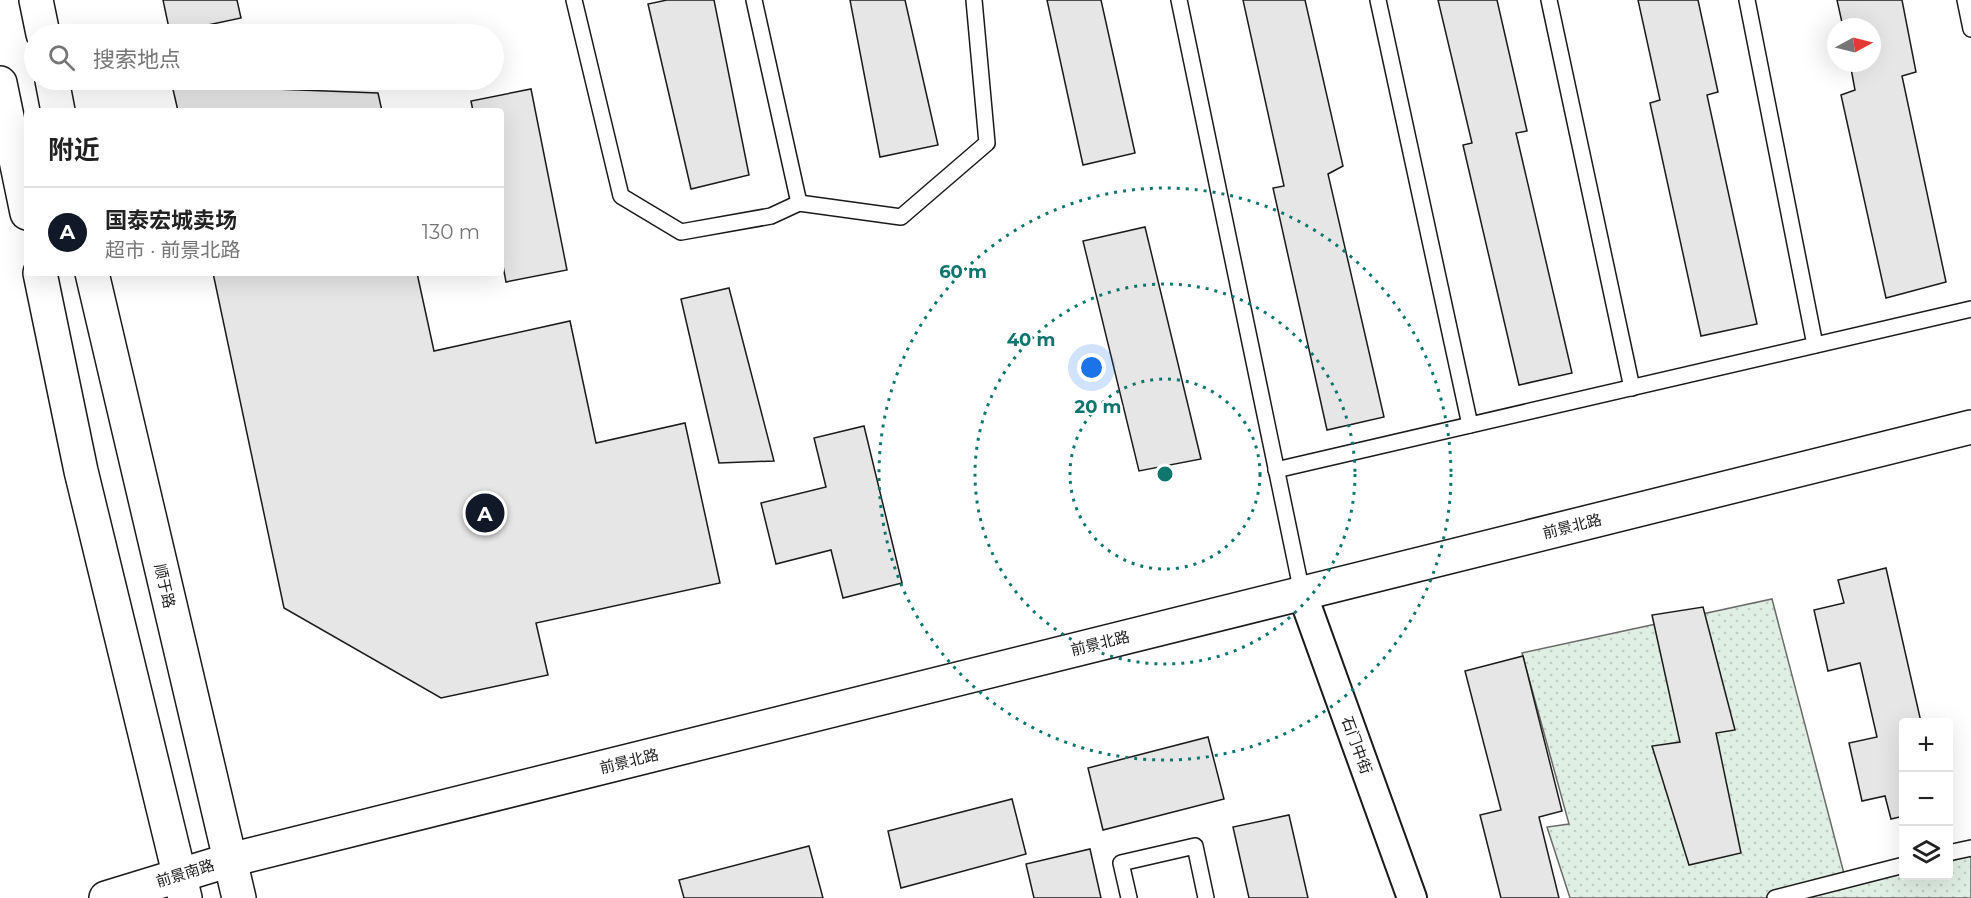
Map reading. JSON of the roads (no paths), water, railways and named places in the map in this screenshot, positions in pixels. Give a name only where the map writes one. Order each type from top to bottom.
[{"type":"street","points":[[36,0],[41,24]]},
{"type":"street","points":[[0,83],[24,199]]},
{"type":"street","points":[[54,90],[57,108]]},
{"type":"street","points":[[41,276],[81,471],[182,886]]},
{"type":"street","name":"顺于路","points":[[93,276],[239,898]]},
{"type":"street","name":"前景北路","points":[[230,860],[1971,427]]},
{"type":"street","name":"石门中街","points":[[1302,593],[1412,898]]},
{"type":"street","name":"前景南路","points":[[106,898],[182,886],[230,860]]},
{"type":"lane","points":[[574,0],[621,196],[681,232],[771,216],[799,203],[901,217],[987,143],[974,0]]},
{"type":"lane","points":[[754,0],[799,203]]},
{"type":"lane","points":[[1179,0],[1302,593]]},
{"type":"lane","points":[[1378,0],[1470,425]]},
{"type":"lane","points":[[1549,0],[1632,388]]},
{"type":"lane","points":[[1747,0],[1815,345]]},
{"type":"lane","points":[[1965,0],[1971,29]]},
{"type":"lane","points":[[1276,470],[1971,309]]},
{"type":"lane","points":[[1129,898],[1121,863],[1195,846],[1206,898]]},
{"type":"lane","points":[[1953,852],[1971,848]]},
{"type":"lane","points":[[1775,898],[1899,866]]},
{"type":"place","name":"国泰宏城卖场","points":[[485,513]]}]
